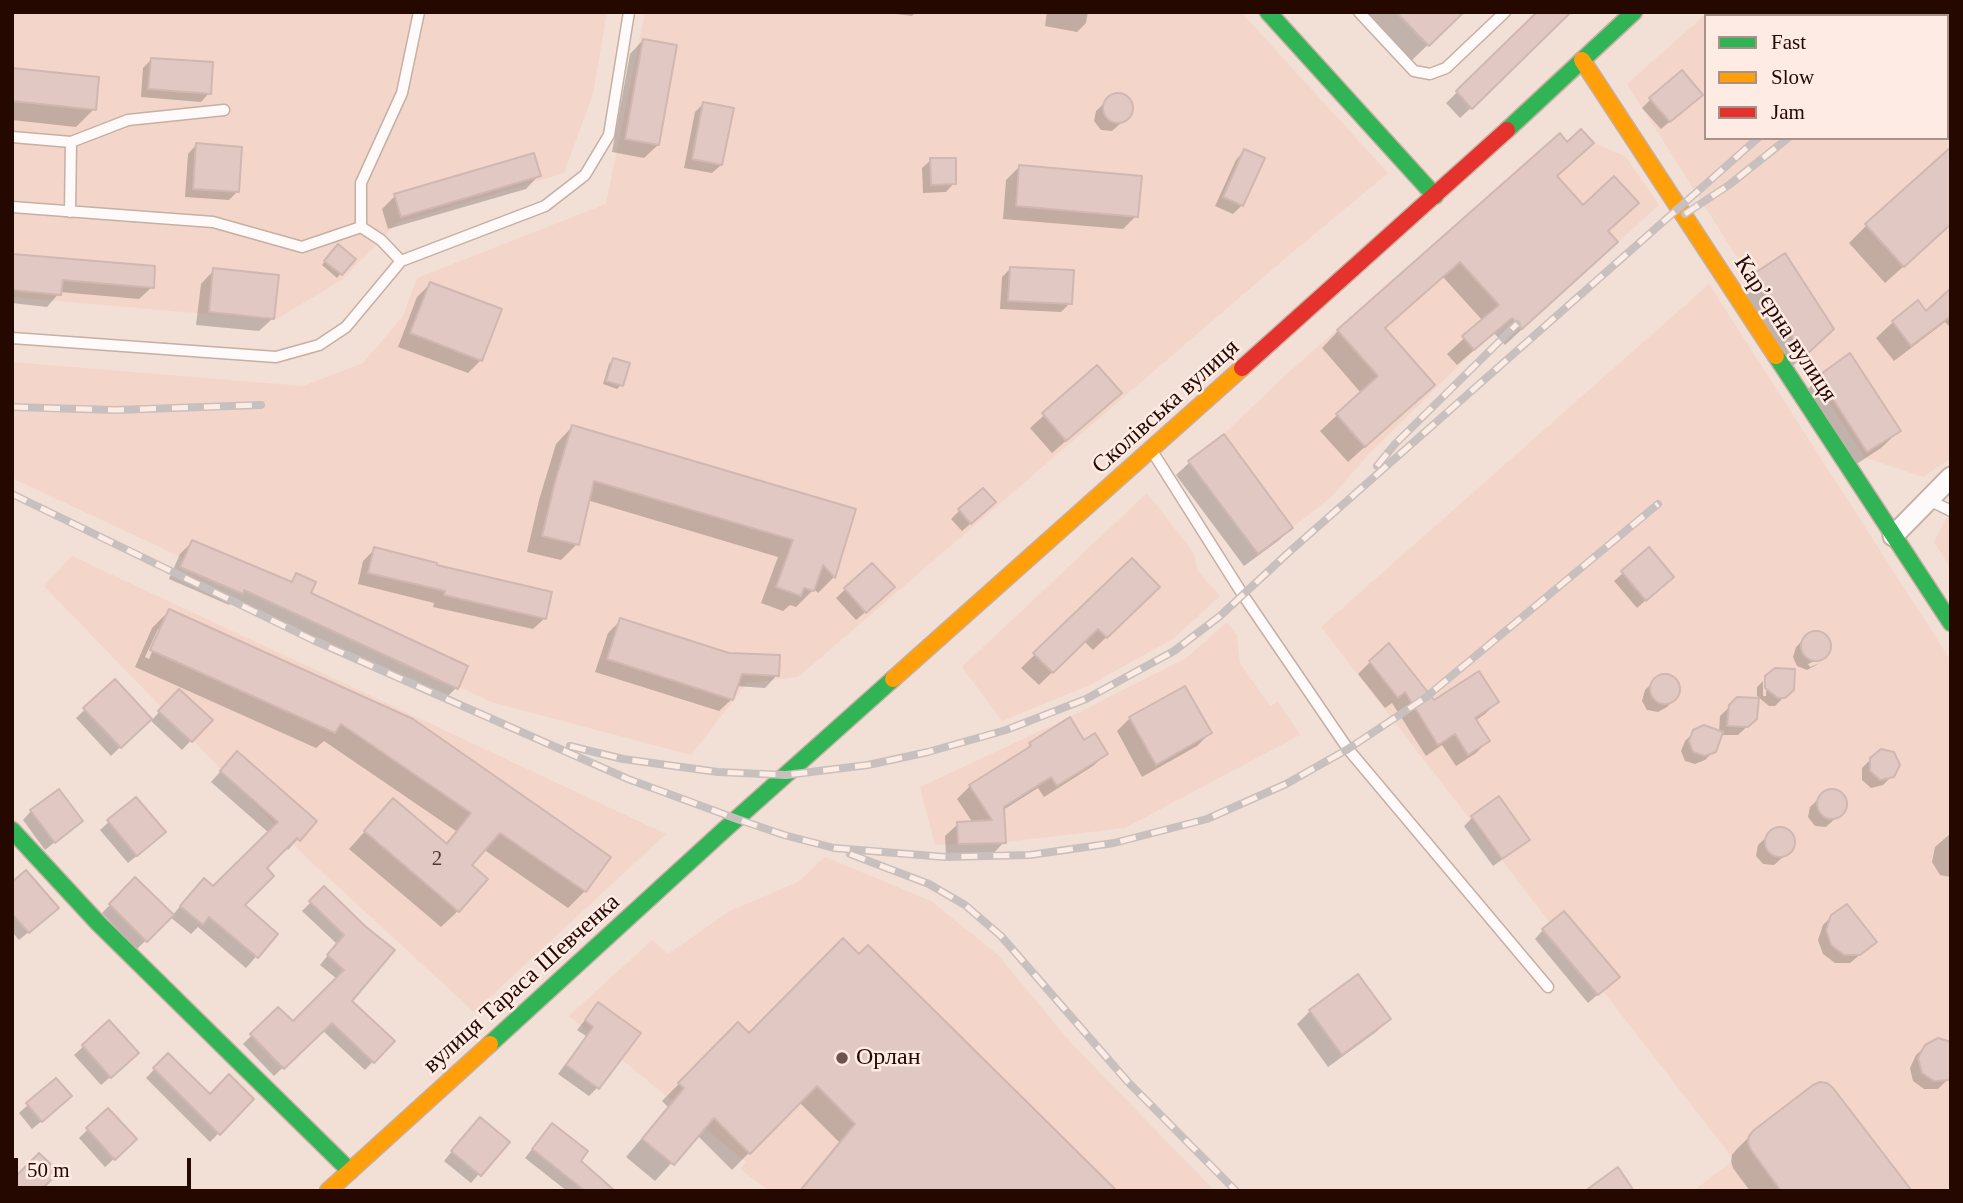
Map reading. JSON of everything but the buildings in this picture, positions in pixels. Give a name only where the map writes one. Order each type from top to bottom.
[{"type":"street","points":[[1268,12],[1435,195]]},
{"type":"street","name":"Сколівська вулиця","points":[[724,830],[1152,450],[1634,12]]},
{"type":"street","name":"Карʼєрна вулиця","points":[[1582,60],[1951,623]]},
{"type":"street","points":[[1893,536],[1951,477]]},
{"type":"street","points":[[12,830],[98,923],[350,1171]]},
{"type":"street","name":"вулиця Тараса Шевченка","points":[[328,1191],[724,830]]},
{"type":"lane","points":[[361,227],[361,183],[402,93],[419,12]]},
{"type":"lane","points":[[12,338],[276,357],[319,345],[346,327],[401,261],[545,206],[585,175],[609,135],[629,12]]},
{"type":"lane","points":[[1359,12],[1414,71],[1430,74],[1446,68],[1505,12]]},
{"type":"lane","points":[[12,137],[71,142],[128,120],[223,110]]},
{"type":"lane","points":[[70,212],[71,142]]},
{"type":"lane","points":[[12,207],[213,222],[302,247],[361,227]]},
{"type":"lane","points":[[361,227],[381,240],[401,261]]},
{"type":"lane","points":[[1152,450],[1243,595],[1348,749],[1548,987]]},
{"type":"lane","points":[[1929,500],[1951,511]]},
{"type":"shaded area","points":[[12,12],[607,12],[593,94],[564,173],[397,223],[343,279],[275,320],[12,297]]},
{"type":"shaded area","points":[[645,12],[1241,12],[1388,173],[798,677],[747,683],[691,755],[491,702],[12,478],[12,362],[303,386],[363,363],[403,316],[417,278],[606,204]]},
{"type":"shaded area","points":[[1708,12],[1951,12],[1951,458],[1923,477],[1864,457],[1627,84],[1704,16],[1704,140],[1949,140],[1949,14],[1706,14]]},
{"type":"shaded area","points":[[1581,129],[1594,143],[1625,156],[1659,205],[1522,329],[1509,316],[1369,454],[1329,499],[1258,554],[1189,461],[1224,434],[1289,372],[1560,133],[1567,141]]},
{"type":"shaded area","points":[[1709,284],[1951,661],[1951,1191],[1693,1191],[1734,1160],[1321,627]]},
{"type":"shaded area","points":[[1147,493],[1194,553],[1197,570],[1220,596],[1174,638],[1090,685],[1002,721],[962,667]]},
{"type":"shaded area","points":[[1951,509],[1951,569],[1934,542]]},
{"type":"shaded area","points":[[72,556],[666,834],[474,1012],[309,860],[44,586]]},
{"type":"shaded area","points":[[1227,622],[1237,636],[1240,663],[1270,706],[1278,702],[1300,735],[1125,828],[1006,842],[935,845],[920,787],[1070,717],[1186,658]]},
{"type":"shaded area","points":[[825,857],[931,901],[998,955],[1072,1044],[1215,1191],[769,1191],[740,1169],[746,1162],[569,1016],[652,940],[668,954],[730,911],[798,882]]},
{"type":"railway","points":[[570,746],[623,759],[718,772],[786,775],[868,765],[928,752],[1006,730],[1086,699],[1174,651],[1220,616],[1756,140]]},
{"type":"railway","points":[[1685,214],[1729,185],[1785,140]]},
{"type":"railway","points":[[1377,466],[1395,444],[1517,324]]},
{"type":"railway","points":[[12,407],[115,410],[261,405]]},
{"type":"railway","points":[[12,494],[313,640],[628,779],[784,835],[834,848],[945,857],[1030,855],[1114,843],[1207,819],[1286,784],[1348,749],[1425,698],[1658,504]]},
{"type":"railway","points":[[850,854],[929,884],[965,905],[1001,936],[1128,1082],[1236,1191]]},
{"type":"traffic: fast","points":[[1268,12],[1435,196]]},
{"type":"traffic: fast","points":[[1507,130],[1634,12]]},
{"type":"traffic: fast","points":[[1776,356],[1951,623]]},
{"type":"traffic: fast","points":[[490,1044],[893,679]]},
{"type":"traffic: fast","points":[[12,830],[98,923],[350,1171]]},
{"type":"traffic: slow","points":[[1582,60],[1776,356]]},
{"type":"traffic: slow","points":[[893,679],[1242,368]]},
{"type":"traffic: slow","points":[[328,1191],[490,1044]]},
{"type":"traffic: jam","points":[[1242,368],[1507,130]]},
{"type":"place","name":"Орлан","points":[[842,1058]]}]
